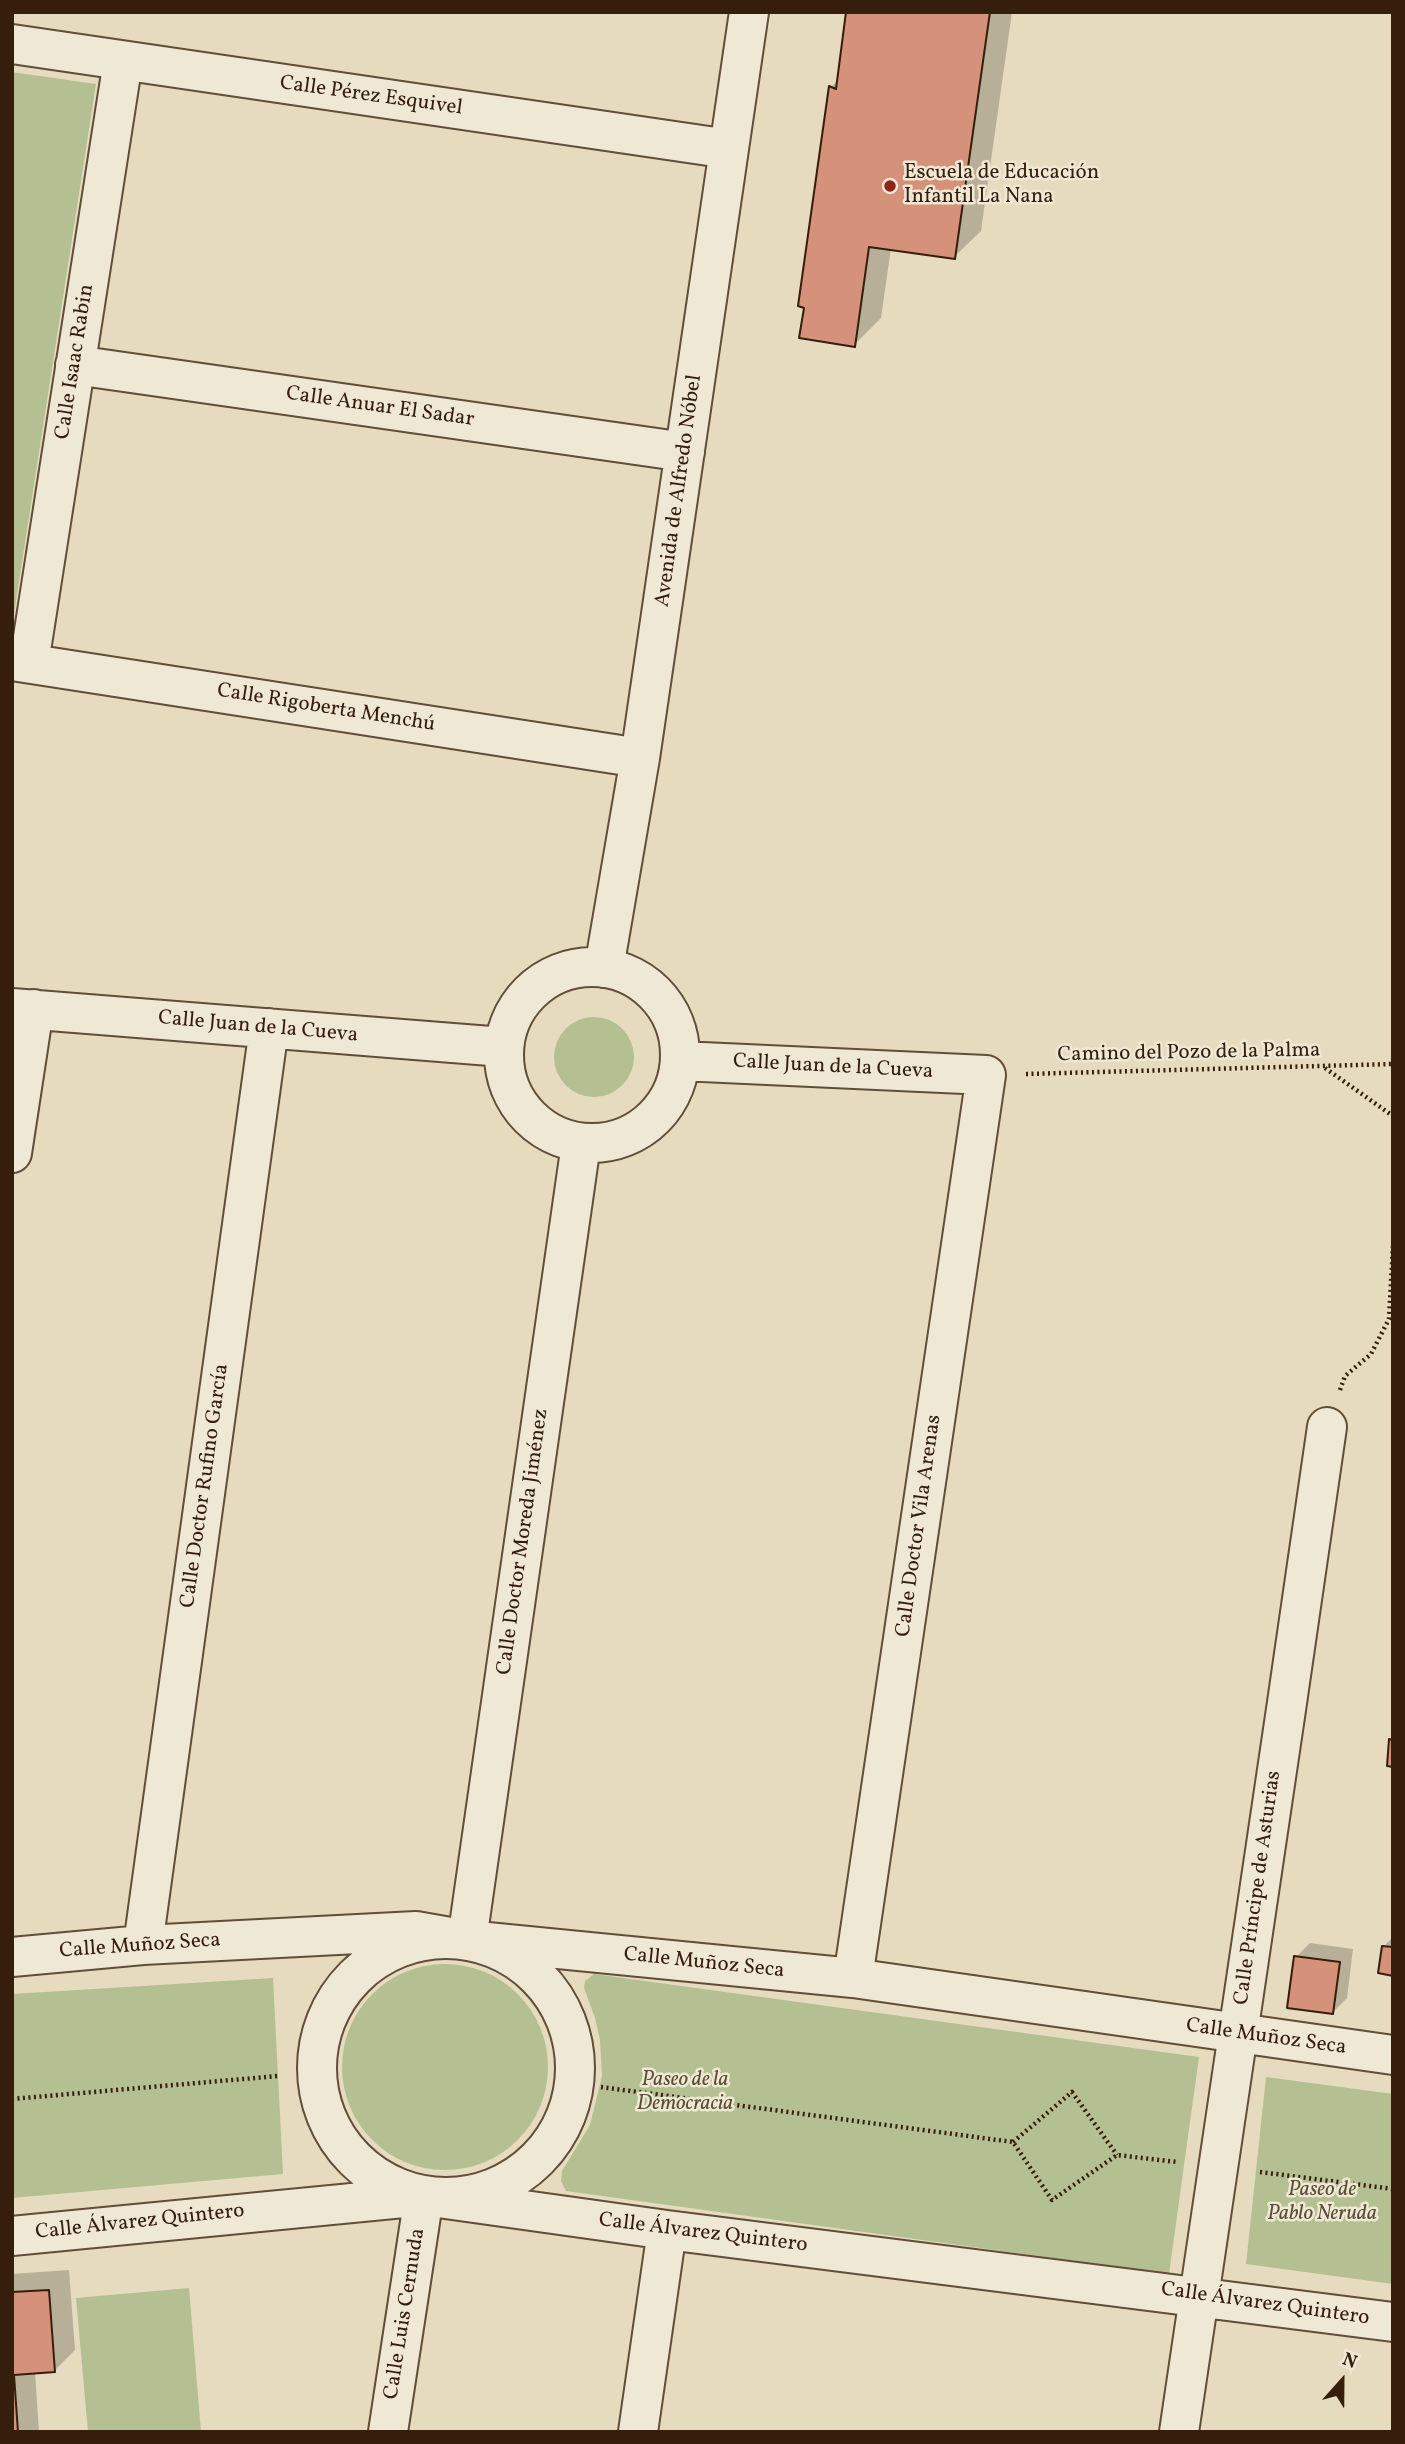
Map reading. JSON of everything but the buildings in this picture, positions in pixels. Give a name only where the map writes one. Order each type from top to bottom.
[{"type":"street","name":"Avenida de Alfredo Nóbel","points":[[604,968],[640,758],[749,12]]},
{"type":"street","name":"Calle Pérez Esquivel","points":[[12,44],[730,149]]},
{"type":"street","name":"Calle Isaac Rabin","points":[[20,662],[75,365],[123,61]]},
{"type":"street","name":"Calle Anuar El Sadar","points":[[75,365],[685,452]]},
{"type":"street","name":"Calle Rigoberta Menchú","points":[[20,662],[640,758]]},
{"type":"street","points":[[575,968],[604,968],[629,975],[651,990],[668,1010],[678,1034],[680,1061],[675,1089],[659,1113],[637,1132],[610,1143],[581,1144],[555,1136],[543,1129],[532,1121],[515,1100],[505,1074],[503,1047],[510,1020],[526,995],[548,978],[575,968]]},
{"type":"street","points":[[12,1153],[23,1009]]},
{"type":"street","name":"Calle Juan de la Cueva","points":[[23,1009],[503,1047]]},
{"type":"street","name":"Calle Doctor Rufino García","points":[[143,1945],[268,1028]]},
{"type":"street","name":"Calle Juan de la Cueva","points":[[680,1061],[986,1075]]},
{"type":"street","name":"Calle Doctor Vila Arenas","points":[[853,1978],[986,1075]]},
{"type":"street","name":"Calle Doctor Moreda Jiménez","points":[[467,1940],[581,1144]]},
{"type":"street","name":"Calle Príncipe de Asturias","points":[[1179,2432],[1328,1427]]},
{"type":"street","name":"Calle Muñoz Seca","points":[[12,1957],[143,1945],[416,1931],[467,1940],[853,1978],[1393,2055]]},
{"type":"street","points":[[467,1940],[505,1953],[537,1976],[550,1991],[564,2017],[573,2045],[575,2085],[564,2123],[548,2148],[527,2169],[511,2180],[474,2195],[424,2196],[387,2185],[356,2162],[341,2146],[330,2127],[317,2085],[318,2042],[324,2021],[347,1984],[380,1956],[421,1941],[467,1940]]},
{"type":"street","name":"Calle Álvarez Quintero","points":[[12,2236],[424,2196],[667,2230],[1393,2322]]},
{"type":"street","name":"Calle Luis Cernuda","points":[[388,2432],[424,2196]]},
{"type":"street","points":[[638,2432],[667,2230]]},
{"type":"path","name":"Camino del Pozo de la Palma","points":[[986,1075],[1393,1064]]},
{"type":"path","points":[[1324,1067],[1393,1116]]},
{"type":"path","points":[[1328,1427],[1345,1376],[1371,1354],[1389,1318],[1393,1246]]},
{"type":"path","points":[[12,2099],[278,2076]]},
{"type":"path","points":[[601,2087],[1013,2142],[1072,2092],[1116,2155]]},
{"type":"path","points":[[1013,2142],[1052,2200],[1116,2155],[1184,2163]]},
{"type":"path","points":[[1256,2171],[1393,2189]]},
{"type":"green space","points":[[12,72],[96,84],[12,627]]},
{"type":"green space","points":[[586,1017],[602,1017],[623,1028],[634,1049],[634,1065],[623,1086],[602,1097],[586,1097],[572,1091],[560,1079],[554,1065],[554,1049],[560,1035],[572,1023]]},
{"type":"green space","points":[[445,1964],[484,1972],[502,1981],[518,1994],[531,2010],[540,2028],[548,2067],[540,2106],[531,2124],[518,2140],[502,2153],[484,2162],[445,2170],[406,2162],[388,2153],[372,2140],[359,2124],[350,2106],[342,2067],[350,2028],[359,2010],[372,1994],[388,1981],[406,1972]]},
{"type":"green space","name":"Paseo de la Democracia","points":[[594,1974],[1199,2057],[1169,2274],[566,2191],[561,2181],[562,2171],[590,2125],[602,2076],[600,2040],[584,1988],[585,1981]]},
{"type":"green space","points":[[273,1978],[283,2174],[12,2198],[12,1994]]},
{"type":"green space","name":"Paseo de Pablo Neruda","points":[[1266,2077],[1393,2094],[1393,2284],[1246,2264]]},
{"type":"green space","points":[[189,2288],[201,2432],[88,2432],[76,2298]]},
{"type":"place","name":"Escuela de Educación Infantil La Nana","points":[[890,186]]}]
